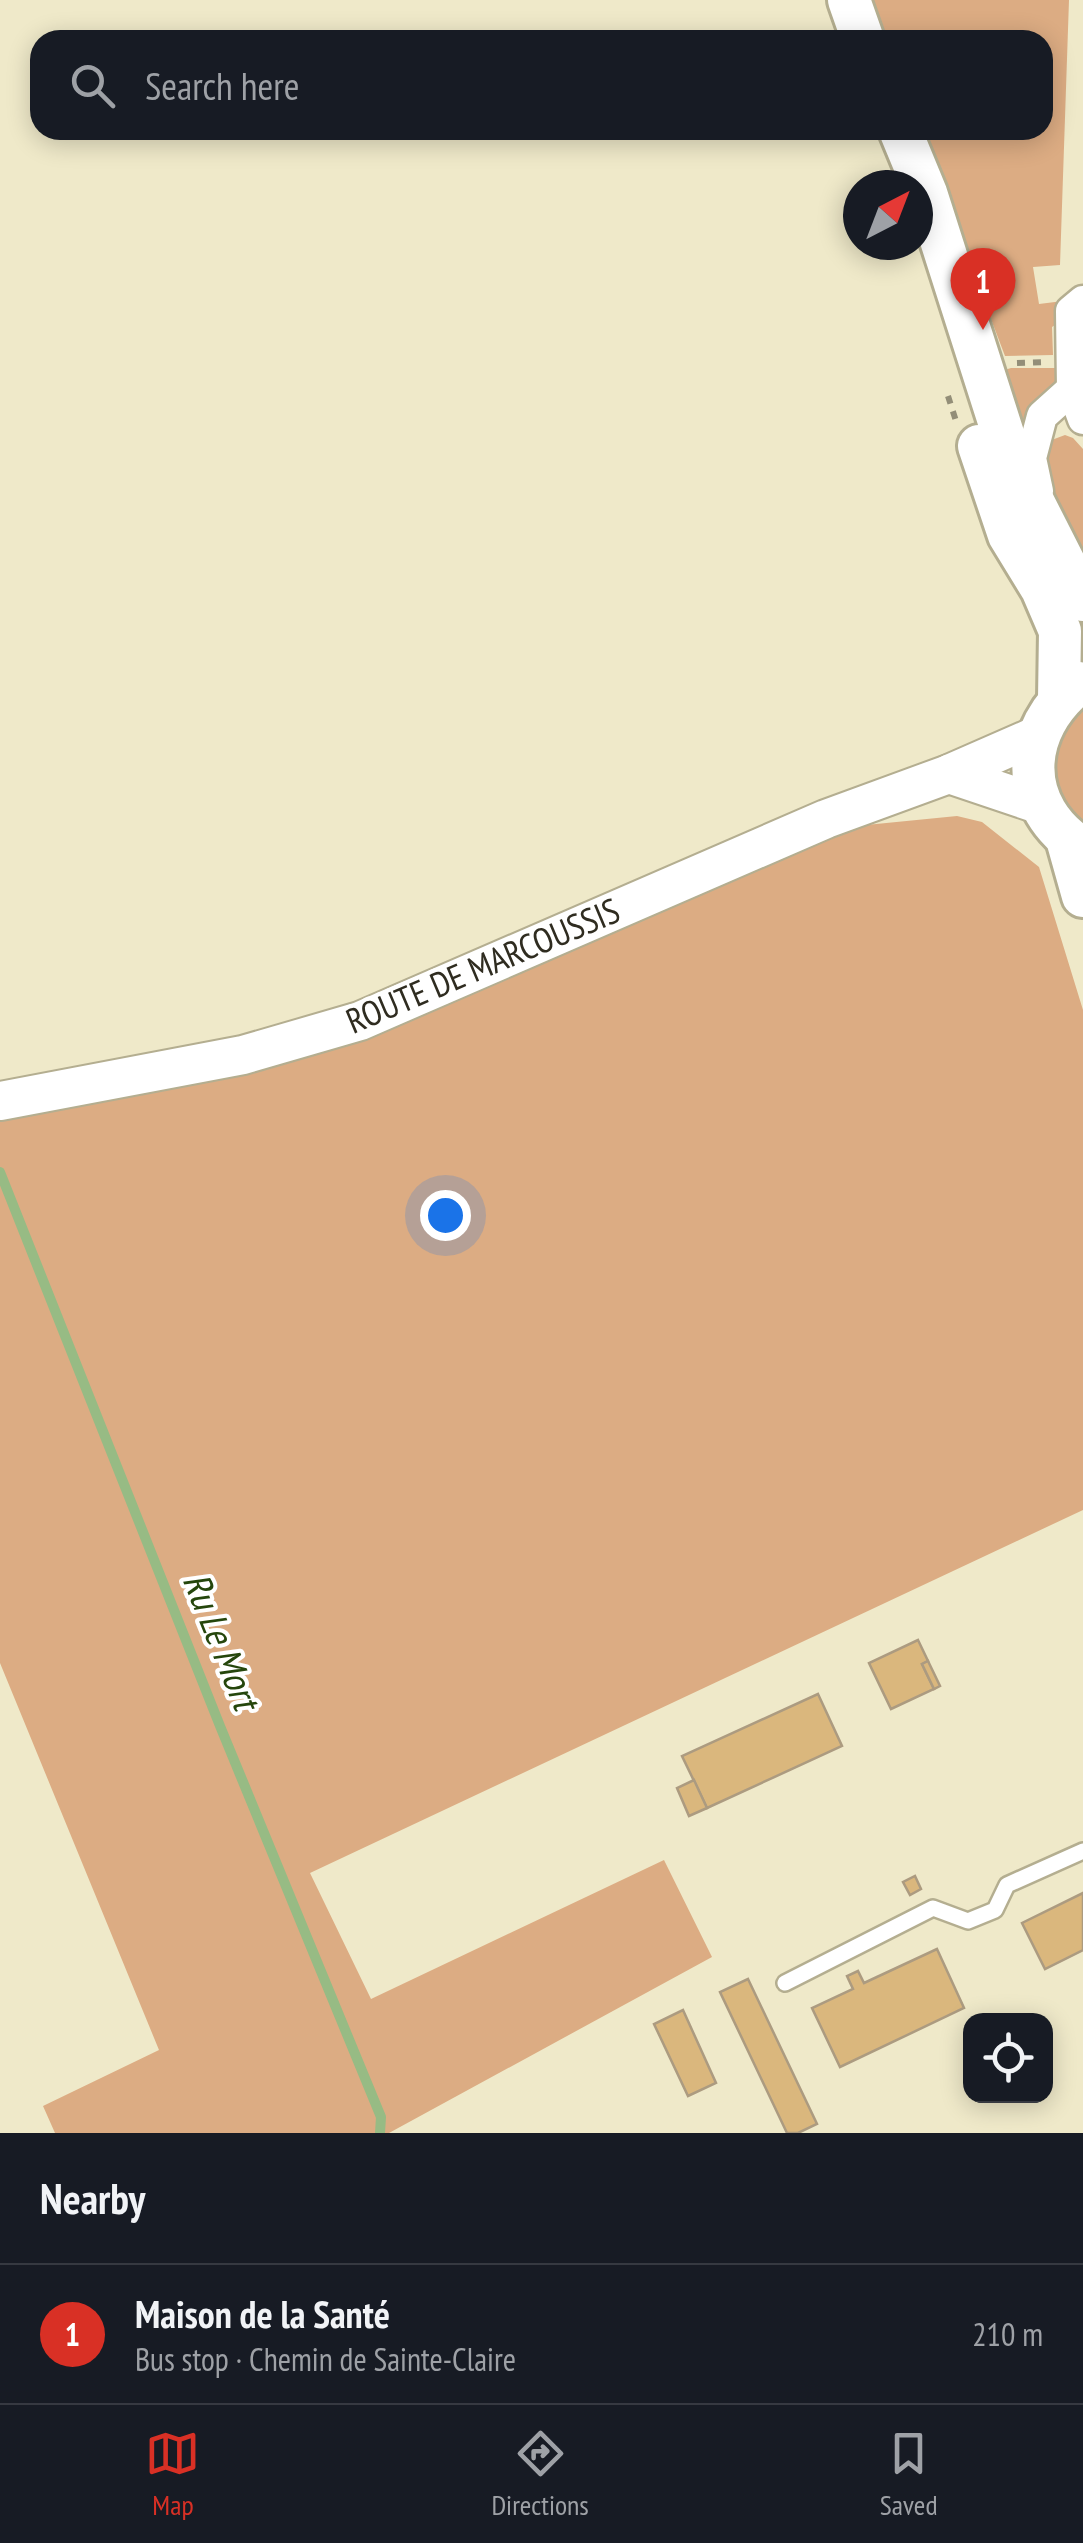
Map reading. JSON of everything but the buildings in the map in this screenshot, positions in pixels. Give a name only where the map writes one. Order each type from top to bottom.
[{"type":"main road","points":[[887,140],[894,170]]},
{"type":"main road","points":[[904,140],[926,192],[1010,456],[1083,600]]},
{"type":"main road","points":[[920,260],[1009,535],[1042,589],[1060,631],[1060,704],[1034,770],[1041,805],[1075,844],[1083,896]]},
{"type":"street","points":[[1077,306],[1072,389],[1083,419]]},
{"type":"street","points":[[1046,533],[1031,458],[1042,416],[1072,389]]},
{"type":"street","name":"ROUTE DE MARCOUSSIS","points":[[0,1101],[243,1056],[360,1022],[826,819],[948,774],[1060,704]]},
{"type":"street","points":[[948,774],[1041,805]]},
{"type":"lane","points":[[786,1983],[933,1908],[968,1921],[994,1910],[1007,1885],[1083,1850]]},
{"type":"path","points":[[948,396],[958,427]]},
{"type":"shaded area","points":[[871,0],[1069,0],[1060,265],[1033,267],[1039,304],[1063,301],[1062,320],[1052,327],[1053,355],[1005,356],[983,298],[973,300],[933,185],[933,170],[928,170],[917,140],[1053,140],[1053,30],[881,30]]},
{"type":"shaded area","points":[[1011,368],[1060,368],[1060,378],[1033,408],[1027,433],[1018,432],[998,372]]},
{"type":"shaded area","points":[[1065,435],[1083,449],[1083,560],[1056,502],[1048,471],[1049,441]]},
{"type":"shaded area","points":[[1083,707],[1083,821],[1061,794],[1056,765],[1064,735]]},
{"type":"shaded area","points":[[957,816],[982,822],[1039,867],[1083,1010],[1083,1510],[310,1873],[371,1999],[664,1860],[712,1957],[389,2133],[55,2133],[43,2106],[159,2050],[0,1663],[0,1119],[195,1081],[846,827]]},
{"type":"waterway","name":"Ru Le Mort","points":[[0,1172],[220,1726],[381,2117],[380,2133]]},
{"type":"place","name":"Maison de la Santé","points":[[983,330]]}]
